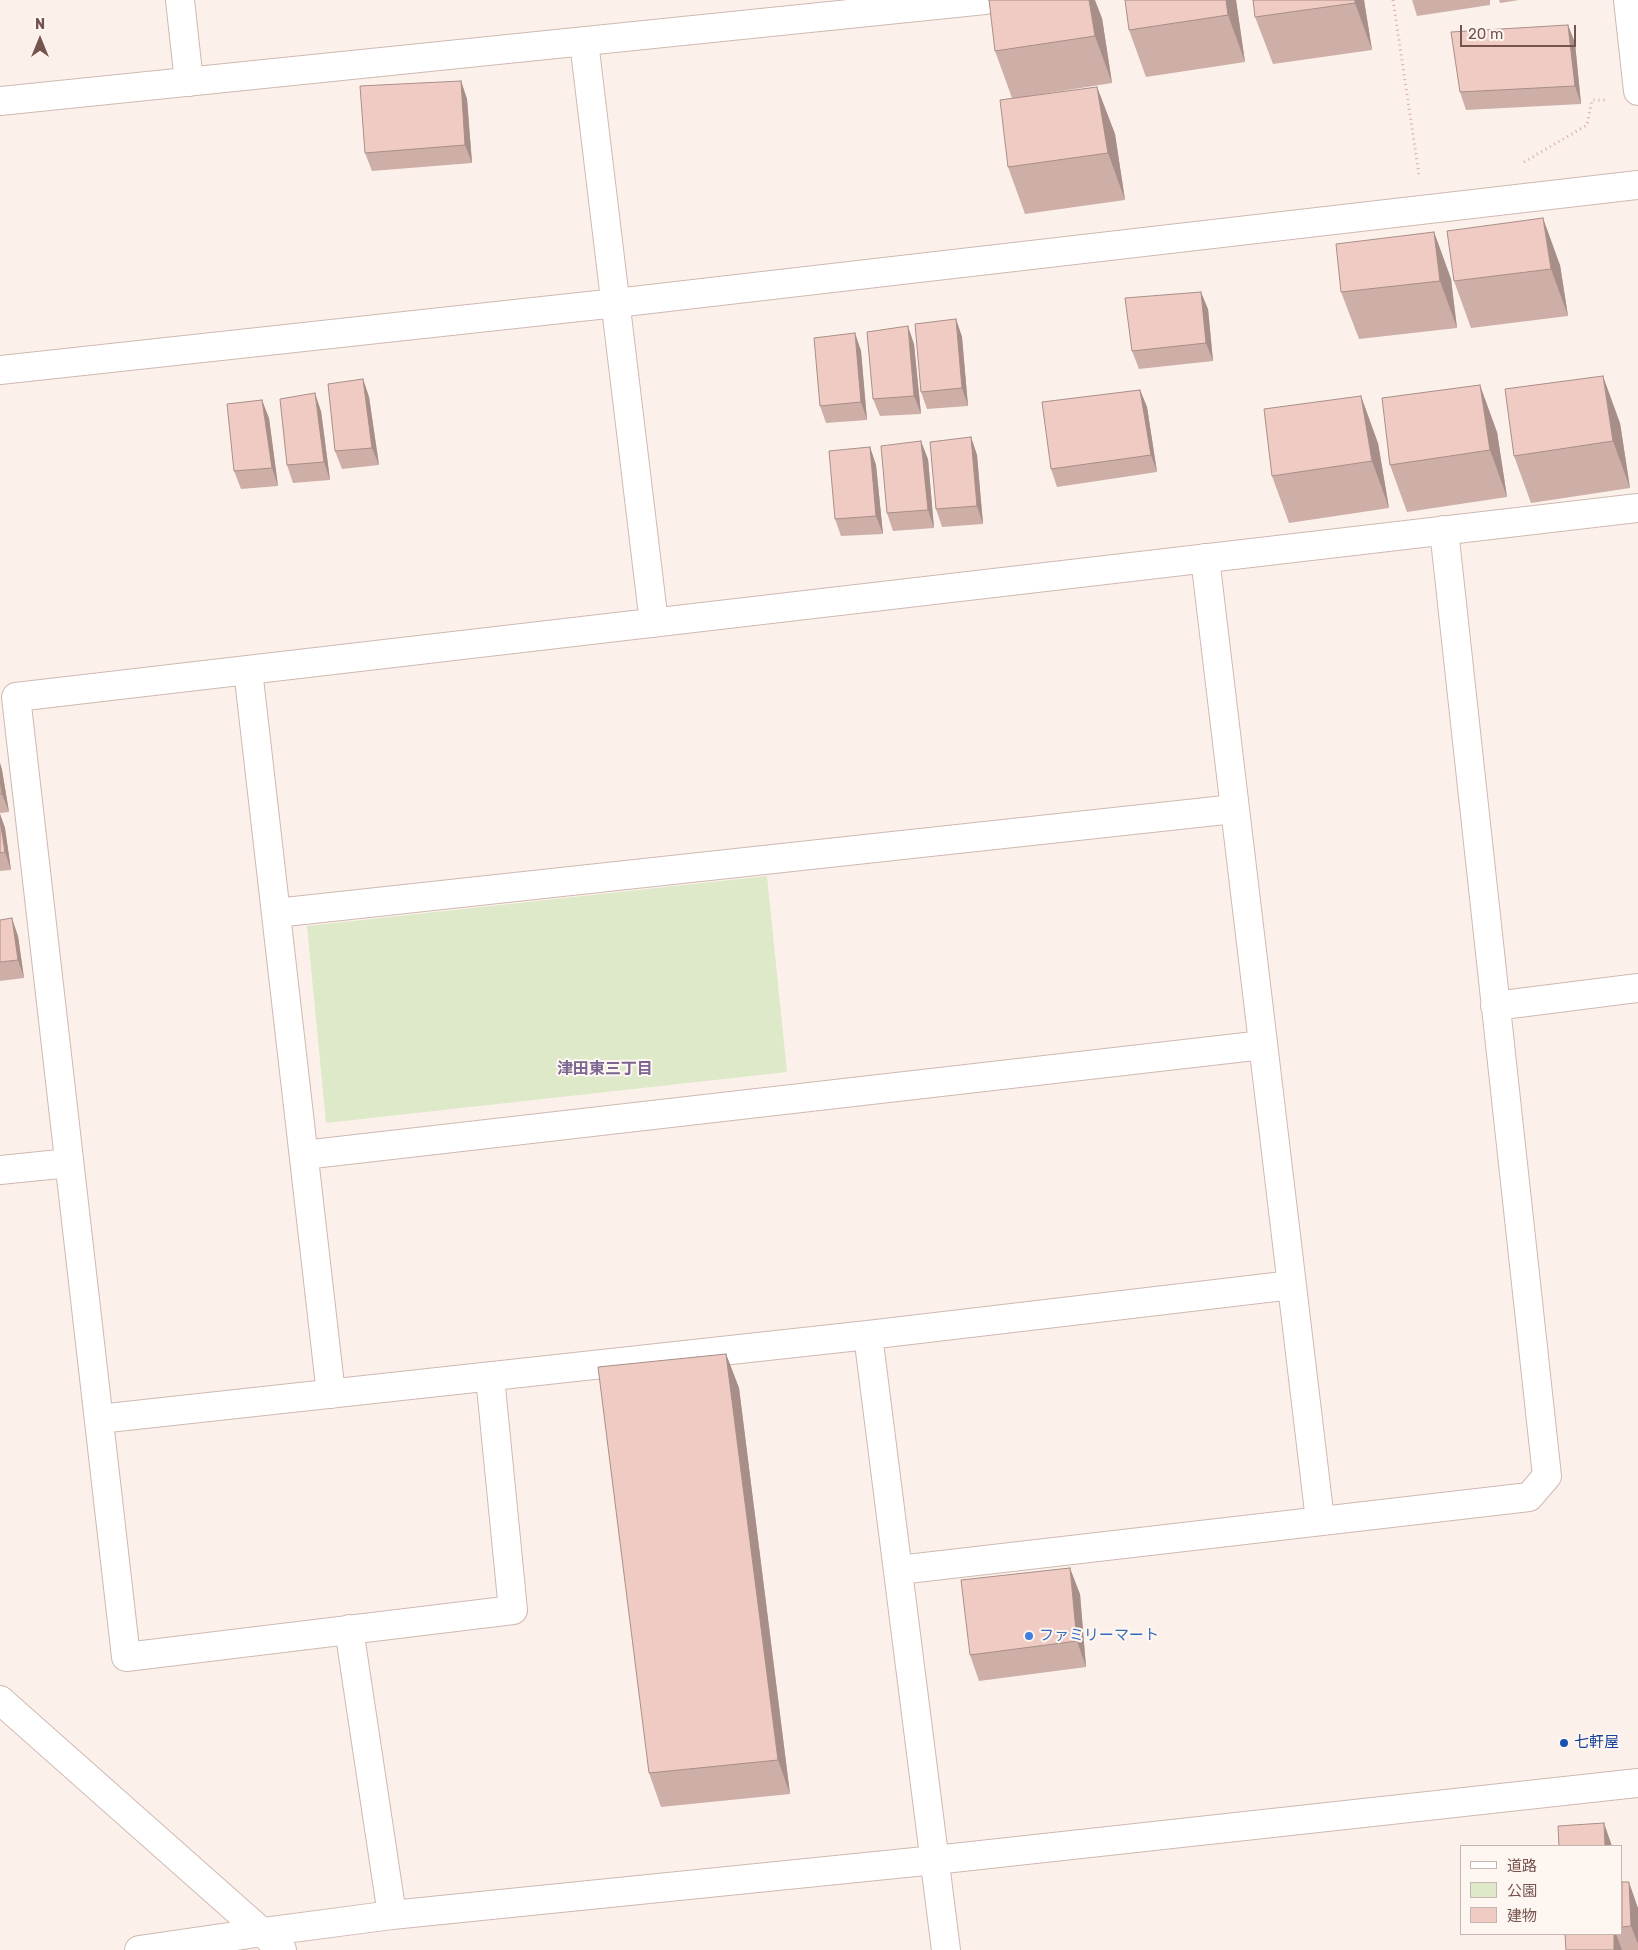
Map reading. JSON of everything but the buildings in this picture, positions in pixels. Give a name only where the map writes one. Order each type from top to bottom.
[{"type":"street","points":[[180,0],[188,82]]},
{"type":"street","points":[[0,101],[985,0]]},
{"type":"street","points":[[1628,0],[1638,91]]},
{"type":"street","points":[[584,42],[654,623]]},
{"type":"street","points":[[0,370],[616,303],[1638,185]]},
{"type":"street","points":[[490,1377],[513,1610],[126,1657],[16,697],[1638,508]]},
{"type":"street","points":[[899,1570],[1528,1497],[1547,1476],[1444,530]]},
{"type":"street","points":[[1205,558],[1320,1520]]},
{"type":"street","points":[[248,670],[331,1394]]},
{"type":"street","points":[[276,913],[1234,808]]},
{"type":"street","points":[[1495,1006],[1638,988]]},
{"type":"street","points":[[304,1155],[1263,1045]]},
{"type":"street","points":[[0,1170],[69,1163]]},
{"type":"street","points":[[99,1419],[868,1335],[1292,1285]]},
{"type":"street","points":[[868,1335],[946,1950]]},
{"type":"street","points":[[349,1629],[392,1916]]},
{"type":"street","points":[[0,1700],[282,1950]]},
{"type":"street","points":[[154,1949],[263,1932],[392,1916],[935,1860],[1638,1783]]},
{"type":"path","points":[[1393,0],[1419,177],[1428,176]]},
{"type":"path","points":[[1522,164],[1587,125],[1592,100],[1610,100]]},
{"type":"green space","points":[[767,876],[787,1072],[326,1123],[307,926]]},
{"type":"place","name":"ファミリーマート","points":[[1029,1636]]},
{"type":"place","name":"七軒屋","points":[[1564,1743]]},
{"type":"district","name":"津田東三丁目","points":[[605,1069]]}]
